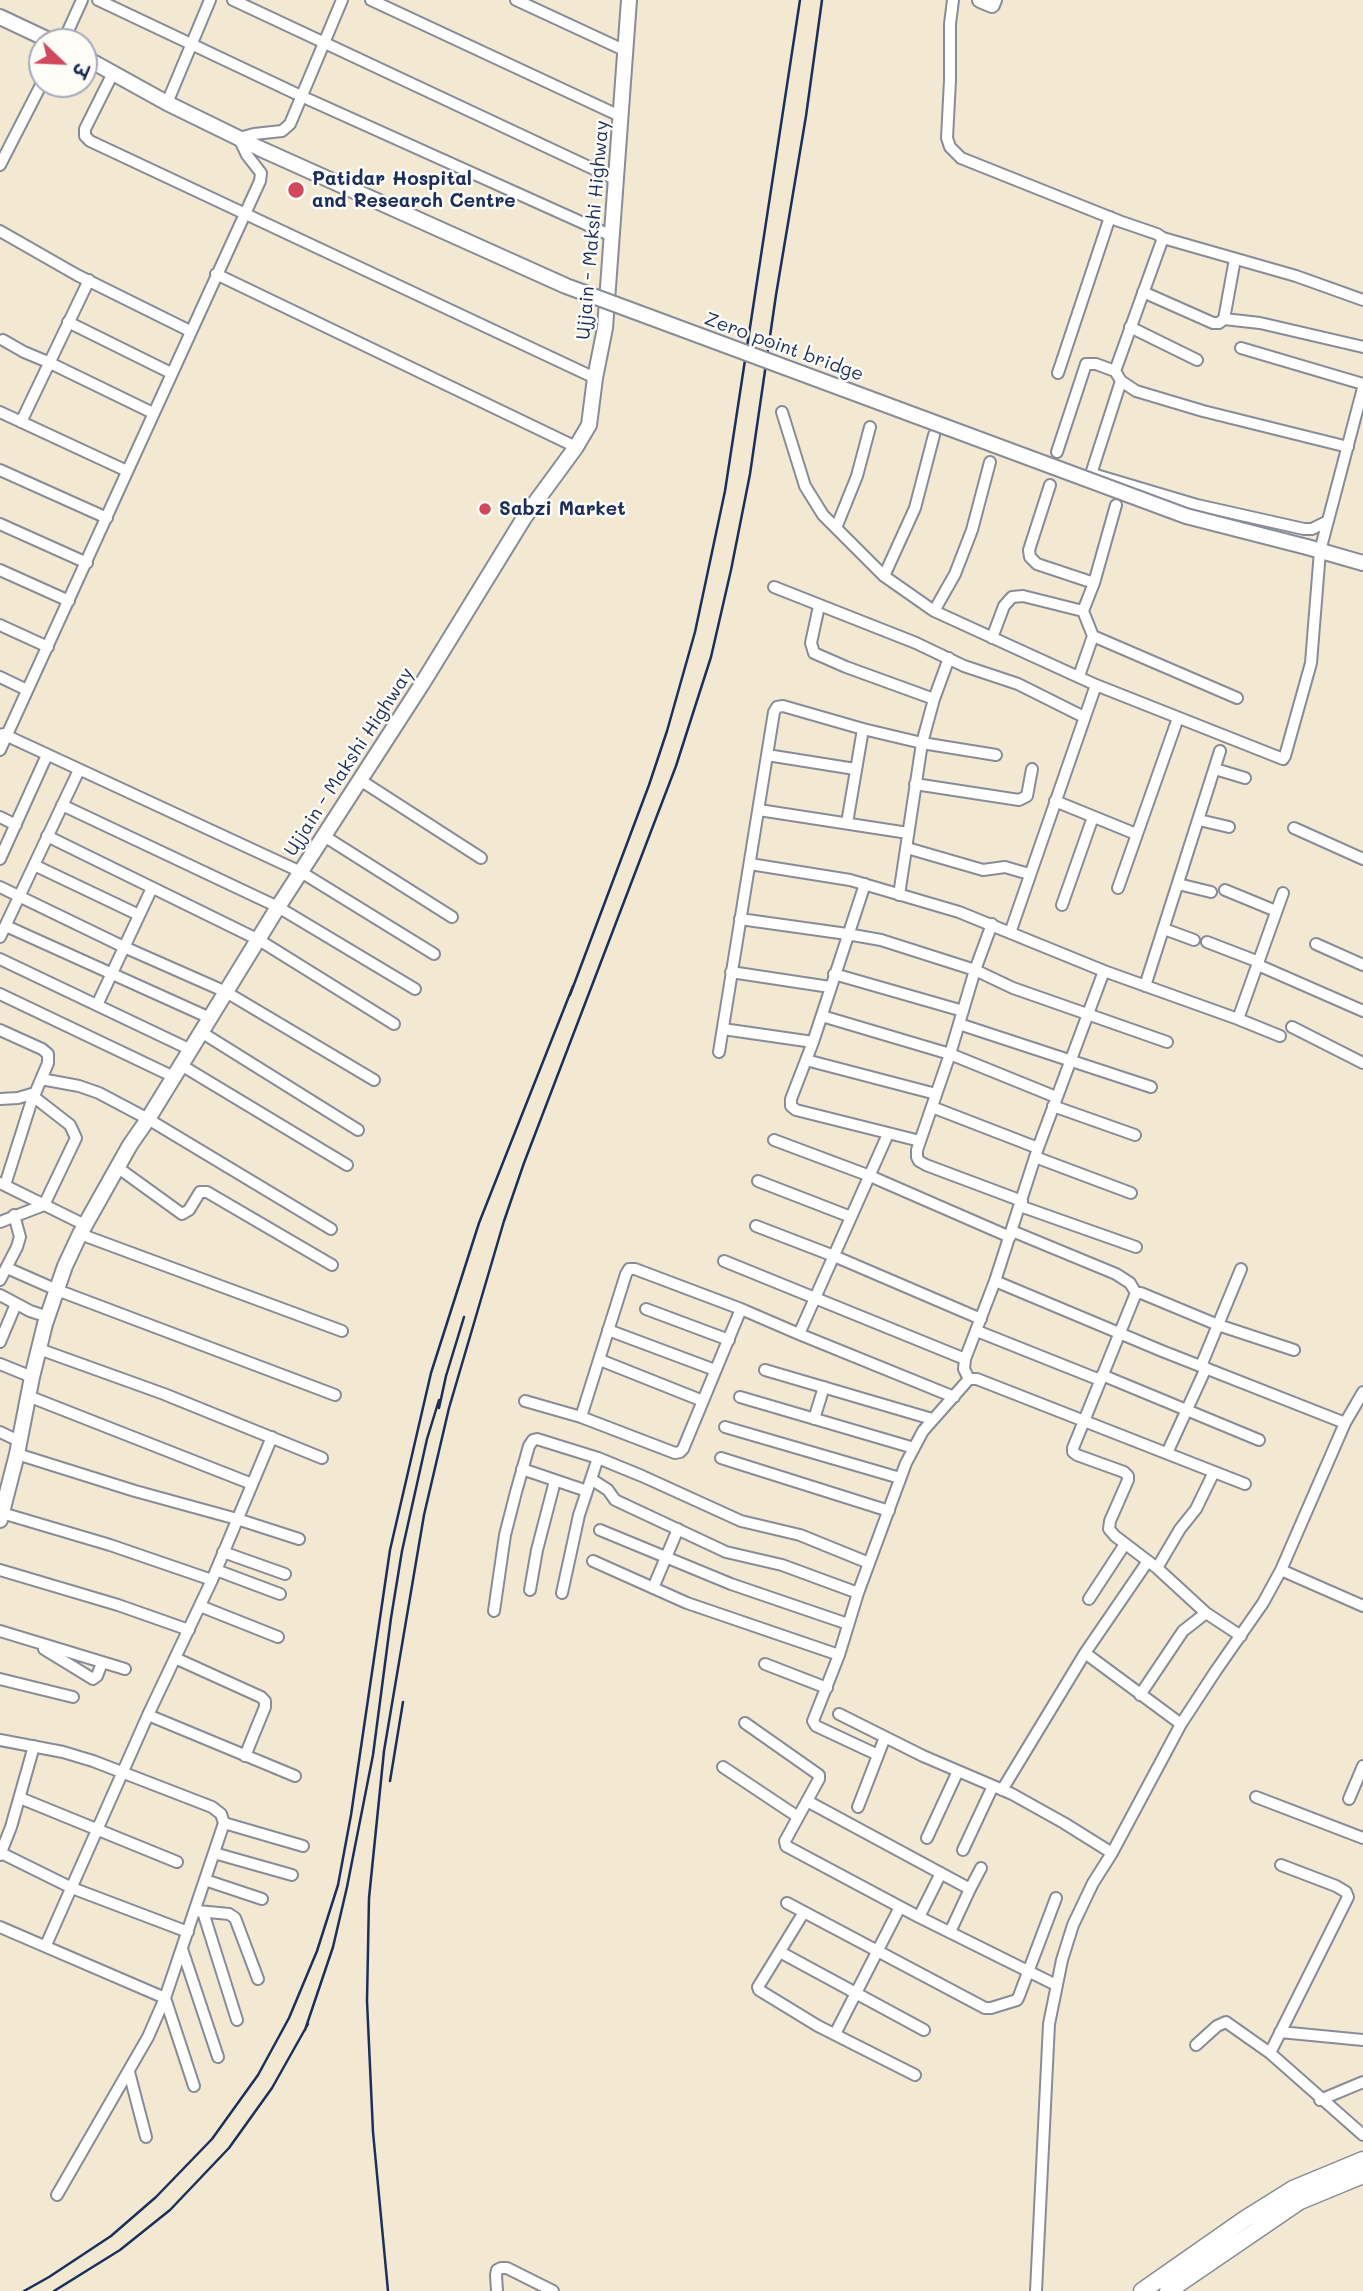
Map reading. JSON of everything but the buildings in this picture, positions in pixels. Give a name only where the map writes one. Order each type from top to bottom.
[{"type":"main road","name":"Ujjain - Makshi Highway","points":[[1,1516],[18,1448],[27,1396],[48,1317],[65,1266],[83,1229],[117,1167],[278,907],[422,684],[524,517],[589,425],[595,378],[606,328],[629,0]]},
{"type":"main road","points":[[980,0],[992,5],[994,0]]},
{"type":"main road","points":[[0,18],[28,31]]},
{"type":"main road","name":"Zero point bridge","points":[[98,65],[167,103],[261,149],[566,286],[1186,516],[1363,563]]},
{"type":"main road","points":[[1168,2291],[1293,2189],[1363,2160]]},
{"type":"main road","points":[[1250,2225],[1363,2175]]},
{"type":"main road","points":[[1142,2291],[1208,2256]]},
{"type":"street","points":[[69,28],[82,0]]},
{"type":"street","points":[[98,0],[301,96],[612,236]]},
{"type":"street","points":[[167,103],[210,0]]},
{"type":"street","points":[[233,0],[617,180]]},
{"type":"street","points":[[0,750],[3,735],[87,563],[260,181],[261,173],[247,155],[239,138],[282,131],[290,124],[342,0]]},
{"type":"street","points":[[371,0],[622,117]]},
{"type":"street","points":[[516,0],[626,51]]},
{"type":"street","points":[[953,0],[947,138],[950,147],[961,158],[1163,238],[1296,276],[1363,300]]},
{"type":"street","points":[[113,73],[85,130],[85,136],[90,141],[595,378]]},
{"type":"street","points":[[0,165],[34,98]]},
{"type":"street","points":[[1058,373],[1110,217]]},
{"type":"street","points":[[0,231],[190,331]]},
{"type":"street","points":[[1163,238],[1130,327],[1092,471],[1096,475],[1197,505],[1304,529],[1328,522]]},
{"type":"street","points":[[1143,292],[1213,323],[1219,323],[1224,319],[1235,259]]},
{"type":"street","points":[[216,274],[576,447]]},
{"type":"street","points":[[21,422],[89,280]]},
{"type":"street","points":[[1224,319],[1260,323],[1363,347]]},
{"type":"street","points":[[68,322],[171,373]]},
{"type":"street","points":[[1130,327],[1198,360]]},
{"type":"street","points":[[3,340],[153,413]]},
{"type":"street","points":[[782,412],[805,486],[823,515],[884,576],[934,611],[1096,685],[1283,759],[1311,663],[1313,549],[1328,522],[1363,386],[1241,348]]},
{"type":"street","points":[[1057,452],[1086,364],[1090,363],[1118,376],[1136,390],[1203,411],[1348,447]]},
{"type":"street","points":[[0,412],[127,471]]},
{"type":"street","points":[[836,528],[857,476],[870,427]]},
{"type":"street","points":[[884,576],[915,508],[934,435]]},
{"type":"street","points":[[934,611],[955,574],[990,462]]},
{"type":"street","points":[[0,470],[107,518]]},
{"type":"street","points":[[1051,485],[1029,550],[1030,557],[1037,564],[1094,583]]},
{"type":"street","points":[[1079,676],[1093,636],[1083,611],[1094,583],[1116,505]]},
{"type":"street","points":[[0,524],[87,563]]},
{"type":"street","points":[[0,570],[69,601]]},
{"type":"street","points":[[774,587],[1044,695],[1084,717]]},
{"type":"street","points":[[992,638],[1004,606],[1012,597],[1023,596],[1083,611]]},
{"type":"street","points":[[819,606],[811,643],[814,653],[934,699]]},
{"type":"street","points":[[0,625],[48,647]]},
{"type":"street","points":[[1093,636],[1237,698]]},
{"type":"street","points":[[899,895],[922,743],[949,658]]},
{"type":"street","points":[[0,677],[27,690]]},
{"type":"street","points":[[1010,933],[1096,685]]},
{"type":"street","points":[[719,1052],[774,712],[777,707],[783,706],[922,743],[996,755]]},
{"type":"street","points":[[1118,888],[1178,718]]},
{"type":"street","points":[[847,823],[863,729]]},
{"type":"street","points":[[3,735],[301,872],[434,954]]},
{"type":"street","points":[[1145,986],[1220,751]]},
{"type":"street","points":[[0,859],[47,755]]},
{"type":"street","points":[[767,755],[855,769]]},
{"type":"street","points":[[1215,768],[1245,778]]},
{"type":"street","points":[[915,784],[1019,800],[1027,796],[1032,769]]},
{"type":"street","points":[[0,937],[79,770]]},
{"type":"street","points":[[360,780],[481,858]]},
{"type":"street","points":[[1055,801],[1136,834]]},
{"type":"street","points":[[62,805],[278,907],[415,989]]},
{"type":"street","points":[[759,810],[908,833]]},
{"type":"street","points":[[0,817],[16,825]]},
{"type":"street","points":[[1062,905],[1093,817]]},
{"type":"street","points":[[1199,820],[1229,827]]},
{"type":"street","points":[[1294,828],[1363,859]]},
{"type":"street","points":[[47,836],[258,940],[394,1024]]},
{"type":"street","points":[[324,836],[452,917]]},
{"type":"street","points":[[906,848],[983,870],[1005,867],[1029,874]]},
{"type":"street","points":[[750,864],[833,876],[959,912],[1104,971],[1238,1019],[1280,1037]]},
{"type":"street","points":[[34,865],[139,915]]},
{"type":"street","points":[[865,884],[791,1106],[796,1110],[920,1141]]},
{"type":"street","points":[[1178,884],[1211,892]]},
{"type":"street","points":[[0,887],[124,947],[226,992],[374,1080]]},
{"type":"street","points":[[97,1006],[152,888]]},
{"type":"street","points":[[1226,890],[1276,911]]},
{"type":"street","points":[[1238,1019],[1283,893]]},
{"type":"street","points":[[740,919],[881,940],[975,970],[1013,988],[1167,1042]]},
{"type":"street","points":[[992,924],[917,1150],[919,1161],[1136,1247]]},
{"type":"street","points":[[6,926],[209,1018]]},
{"type":"street","points":[[1164,929],[1194,940]]},
{"type":"street","points":[[1207,942],[1363,1011]]},
{"type":"street","points":[[1316,944],[1363,965]]},
{"type":"street","points":[[0,960],[189,1049]]},
{"type":"street","points":[[969,1379],[964,1369],[965,1359],[995,1281],[1054,1101],[1104,971]]},
{"type":"street","points":[[731,972],[830,987]]},
{"type":"street","points":[[834,974],[963,1011]]},
{"type":"street","points":[[0,994],[177,1071],[347,1164]]},
{"type":"street","points":[[822,1016],[950,1054],[1135,1135]]},
{"type":"street","points":[[959,1024],[1151,1087]]},
{"type":"street","points":[[1292,1027],[1363,1063]]},
{"type":"street","points":[[723,1029],[813,1042]]},
{"type":"street","points":[[0,1030],[43,1049],[48,1054],[48,1063],[2,1184],[83,1229],[342,1331]]},
{"type":"street","points":[[201,1032],[358,1130]]},
{"type":"street","points":[[806,1060],[936,1094]]},
{"type":"street","points":[[41,1079],[79,1086],[99,1093],[148,1119],[331,1229]]},
{"type":"street","points":[[0,1099],[34,1095]]},
{"type":"street","points":[[1,1220],[44,1205],[76,1138],[70,1125],[34,1095]]},
{"type":"street","points":[[932,1107],[1130,1193]]},
{"type":"street","points":[[799,1334],[888,1134]]},
{"type":"street","points":[[774,1140],[1116,1275],[1130,1283],[1136,1293]]},
{"type":"street","points":[[117,1167],[182,1214],[189,1210],[200,1192],[207,1192],[332,1265]]},
{"type":"street","points":[[758,1181],[851,1217]]},
{"type":"street","points":[[0,1280],[20,1237],[14,1215]]},
{"type":"street","points":[[755,1226],[834,1256],[981,1319]]},
{"type":"street","points":[[724,1261],[965,1359]]},
{"type":"street","points":[[6,1268],[57,1290],[335,1395]]},
{"type":"street","points":[[581,1417],[629,1269],[741,1308],[954,1397]]},
{"type":"street","points":[[1167,1454],[1241,1269]]},
{"type":"street","points":[[995,1281],[1345,1423]]},
{"type":"street","points":[[1136,1293],[1218,1325],[1294,1350]]},
{"type":"street","points":[[1136,1293],[1073,1452],[1128,1476],[1109,1529],[1203,1610],[1241,1636]]},
{"type":"street","points":[[0,1295],[48,1317]]},
{"type":"street","points":[[0,1342],[16,1304]]},
{"type":"street","points":[[525,1401],[581,1417],[675,1453],[683,1449],[741,1308]]},
{"type":"street","points":[[646,1309],[729,1340]]},
{"type":"street","points":[[608,1330],[715,1370]]},
{"type":"street","points":[[977,1331],[1186,1409],[1259,1440]]},
{"type":"street","points":[[39,1349],[164,1394],[322,1458]]},
{"type":"street","points":[[600,1360],[703,1401]]},
{"type":"street","points":[[0,1364],[32,1377]]},
{"type":"street","points":[[765,1370],[932,1419]]},
{"type":"street","points":[[878,1755],[813,1724],[900,1478],[932,1419],[969,1379]]},
{"type":"street","points":[[969,1379],[978,1379],[1245,1484]]},
{"type":"street","points":[[814,1419],[824,1387]]},
{"type":"street","points":[[1036,2291],[1049,2024],[1056,1985],[1073,1925],[1093,1883],[1181,1724],[1214,1672],[1264,1603],[1345,1423],[1363,1392]]},
{"type":"street","points":[[27,1396],[252,1484]]},
{"type":"street","points":[[740,1397],[914,1448]]},
{"type":"street","points":[[725,1427],[900,1478]]},
{"type":"street","points":[[0,1432],[18,1448],[135,1491],[299,1539]]},
{"type":"street","points":[[46,1945],[214,1575],[272,1437]]},
{"type":"street","points":[[494,1611],[505,1535],[529,1446],[537,1438],[598,1458],[741,1521],[800,1535],[869,1563]]},
{"type":"street","points":[[562,1593],[579,1515],[598,1458]]},
{"type":"street","points":[[721,1458],[889,1511]]},
{"type":"street","points":[[522,1469],[587,1492]]},
{"type":"street","points":[[963,1850],[997,1788],[1085,1653],[1196,1510],[1214,1472]]},
{"type":"street","points":[[591,1479],[608,1490],[615,1500],[726,1552],[782,1565],[858,1593]]},
{"type":"street","points":[[530,1590],[537,1550],[555,1481]]},
{"type":"street","points":[[1,1516],[280,1594]]},
{"type":"street","points":[[653,1588],[678,1529]]},
{"type":"street","points":[[600,1530],[732,1584],[848,1624]]},
{"type":"street","points":[[1089,1599],[1125,1544]]},
{"type":"street","points":[[223,1552],[285,1574]]},
{"type":"street","points":[[593,1561],[717,1614],[839,1655]]},
{"type":"street","points":[[0,1570],[118,1605],[189,1630]]},
{"type":"street","points":[[1281,1570],[1363,1606]]},
{"type":"street","points":[[200,1606],[278,1637]]},
{"type":"street","points":[[1138,1693],[1183,1631],[1203,1610]]},
{"type":"street","points":[[0,1631],[125,1669]]},
{"type":"street","points":[[33,1642],[93,1679],[97,1676],[102,1662]]},
{"type":"street","points":[[1085,1653],[1181,1724]]},
{"type":"street","points":[[175,1658],[265,1701],[245,1756]]},
{"type":"street","points":[[765,1664],[827,1688]]},
{"type":"street","points":[[0,1679],[73,1697]]},
{"type":"street","points":[[839,1714],[997,1788],[1068,1825],[1112,1853]]},
{"type":"street","points":[[148,1716],[295,1776]]},
{"type":"street","points":[[745,1723],[820,1779],[785,1841],[786,1846],[919,1917],[1056,1985]]},
{"type":"street","points":[[858,1807],[885,1737]]},
{"type":"street","points":[[0,1740],[83,1758],[212,1807],[220,1814],[224,1823],[205,1880],[199,1911],[188,1932],[148,2037],[57,2194]]},
{"type":"street","points":[[34,1746],[1,1854],[72,1888],[188,1932]]},
{"type":"street","points":[[1349,1799],[1360,1780],[1363,1766]]},
{"type":"street","points":[[723,1767],[798,1816]]},
{"type":"street","points":[[927,1838],[958,1771]]},
{"type":"street","points":[[1256,1797],[1363,1838]]},
{"type":"street","points":[[20,1798],[177,1862]]},
{"type":"street","points":[[807,1801],[970,1889]]},
{"type":"street","points":[[224,1823],[303,1846]]},
{"type":"street","points":[[214,1853],[292,1875]]},
{"type":"street","points":[[1270,2053],[1348,1896],[1336,1886],[1281,1865]]},
{"type":"street","points":[[950,1932],[981,1868]]},
{"type":"street","points":[[919,1917],[941,1873]]},
{"type":"street","points":[[205,1880],[262,1899]]},
{"type":"street","points":[[787,1903],[985,2008],[1017,2000],[1056,1898]]},
{"type":"street","points":[[835,2034],[900,1907]]},
{"type":"street","points":[[199,1911],[229,1914],[235,1918],[258,1979]]},
{"type":"street","points":[[199,1911],[237,2020]]},
{"type":"street","points":[[804,1912],[758,1987],[759,1990],[835,2034],[915,2075]]},
{"type":"street","points":[[0,1927],[165,1998],[194,2086]]},
{"type":"street","points":[[182,1949],[218,2057]]},
{"type":"street","points":[[780,1952],[924,2030]]},
{"type":"street","points":[[1195,2045],[1217,2025],[1226,2022],[1270,2053],[1363,2135]]},
{"type":"street","points":[[1280,2032],[1363,2040]]},
{"type":"street","points":[[128,2072],[146,2137]]},
{"type":"street","points":[[1321,2100],[1363,2082]]},
{"type":"street","points":[[497,2291],[496,2275],[501,2268],[507,2268],[553,2291]]},
{"type":"railway","points":[[570,995],[649,785],[695,632],[725,491],[800,0]]},
{"type":"railway","points":[[388,2291],[373,2132],[367,2001],[369,1898],[384,1751],[424,1515],[449,1408],[504,1221],[676,766],[711,657],[750,474],[822,0]]},
{"type":"railway","points":[[24,2291],[111,2236],[156,2197],[212,2139],[258,2075],[289,2018],[317,1951],[338,1885],[351,1815],[390,1550],[431,1373],[479,1223],[573,986]]},
{"type":"railway","points":[[439,1408],[464,1317]]},
{"type":"railway","points":[[305,2030],[333,1947],[347,1887],[373,1755],[402,1551],[427,1439],[439,1400]]},
{"type":"railway","points":[[390,1781],[403,1702]]},
{"type":"railway","points":[[54,2291],[120,2250],[170,2210],[229,2148],[272,2088],[308,2024]]},
{"type":"place","name":"Patidar Hospital and Research Centre","points":[[296,190]]},
{"type":"place","name":"Sabzi Market","points":[[485,509]]}]
